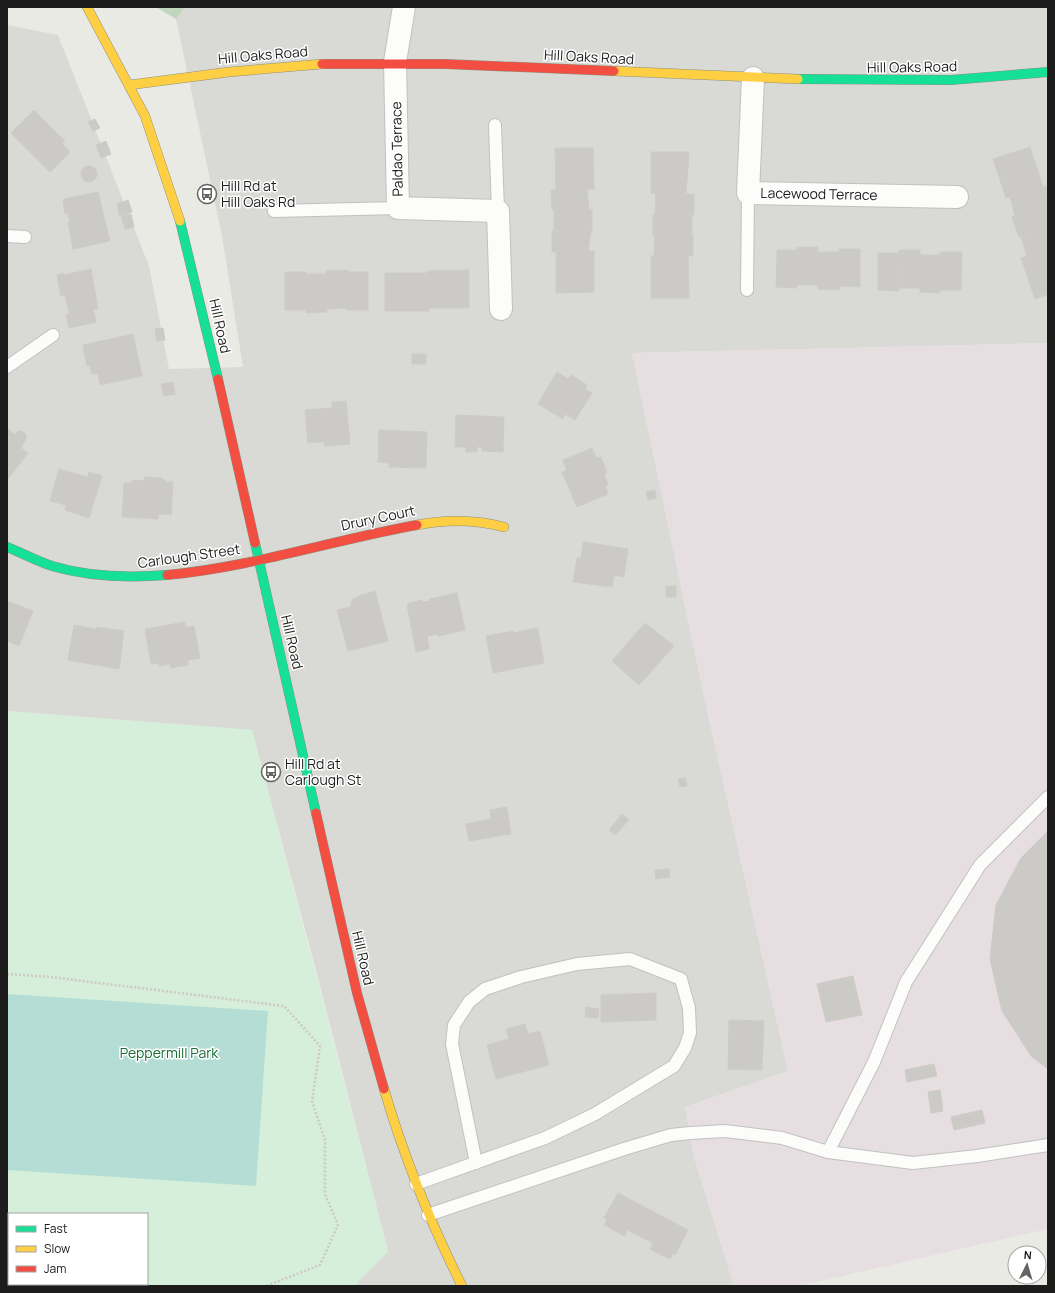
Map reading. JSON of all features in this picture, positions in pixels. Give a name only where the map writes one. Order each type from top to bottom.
[{"type":"street","name":"Hill Road","points":[[87,7],[144,116],[178,214],[200,299],[357,993],[384,1092],[416,1184],[448,1261],[462,1286]]},
{"type":"street","name":"Paldao Terrace","points":[[404,7],[395,62],[398,208],[498,212]]},
{"type":"street","name":"Hill Oaks Road","points":[[129,85],[211,74],[291,66],[395,62],[866,82],[1002,78],[1048,72]]},
{"type":"street","name":"Lacewood Terrace","points":[[753,78],[748,193],[957,197]]},
{"type":"street","points":[[498,212],[501,308]]},
{"type":"street","name":"Drury Court","points":[[259,560],[438,520],[472,520],[489,522],[504,527]]},
{"type":"street","name":"Carlough Street","points":[[7,547],[39,561],[79,573],[128,578],[155,578],[259,560]]},
{"type":"lane","points":[[495,126],[498,212]]},
{"type":"lane","points":[[747,290],[748,193]]},
{"type":"lane","points":[[274,210],[398,208]]},
{"type":"lane","points":[[7,236],[25,237]]},
{"type":"lane","points":[[7,367],[53,335]]},
{"type":"lane","points":[[828,1152],[874,1062],[906,982],[980,865],[1048,797]]},
{"type":"lane","points":[[416,1184],[545,1138],[595,1114],[674,1066],[685,1048],[690,1033],[689,1008],[680,979],[630,959],[577,964],[521,977],[485,989],[469,1002],[454,1025],[452,1044],[476,1162]]},
{"type":"lane","points":[[428,1214],[624,1149],[671,1135],[725,1131],[782,1138],[828,1152],[913,1163],[977,1156],[1048,1145]]},
{"type":"path","points":[[7,974],[51,977],[284,1006],[320,1046],[312,1101],[324,1140],[324,1194],[338,1225],[320,1265],[266,1286]]},
{"type":"shaded area","points":[[185,7],[1048,7],[1048,343],[632,353],[705,701],[788,1071],[685,1107],[694,1157],[734,1286],[354,1286],[388,1251],[317,974],[252,730],[7,711],[7,25],[58,35],[149,266],[169,369],[243,367],[222,236],[176,19]]},
{"type":"shaded area","points":[[1048,343],[1048,1229],[799,1286],[734,1286],[694,1157],[685,1107],[788,1071],[705,701],[632,353]]},
{"type":"green space","points":[[156,7],[185,7],[176,19]]},
{"type":"green space","name":"Peppermill Park","points":[[7,711],[252,730],[388,1252],[354,1286],[7,1286]]},
{"type":"green space","points":[[7,994],[268,1011],[256,1186],[7,1170]]},
{"type":"building","points":[[34,110],[65,141],[62,143],[70,152],[50,172],[11,133]]},
{"type":"building","points":[[95,119],[100,128],[93,131],[88,122]]},
{"type":"building","points":[[106,141],[111,154],[101,158],[96,145]]},
{"type":"building","points":[[1030,147],[1043,187],[1006,198],[993,159]]},
{"type":"building","points":[[555,148],[593,148],[594,189],[556,190]]},
{"type":"building","points":[[651,152],[689,152],[686,194],[651,193]]},
{"type":"building","points":[[89,166],[96,171],[97,174],[92,181],[89,182],[82,177],[81,174],[86,167]]},
{"type":"building","points":[[1046,186],[1048,194],[1048,207],[1015,217],[1010,196]]},
{"type":"building","points":[[587,189],[589,210],[552,210],[551,190]]},
{"type":"building","points":[[98,192],[110,241],[73,249],[68,222],[70,222],[68,213],[65,214],[63,200]]},
{"type":"building","points":[[656,193],[694,194],[694,215],[655,215]]},
{"type":"building","points":[[128,200],[132,212],[120,216],[117,204]]},
{"type":"building","points":[[1048,207],[1048,230],[1019,237],[1012,217]]},
{"type":"building","points":[[554,210],[592,210],[592,231],[554,231]]},
{"type":"building","points":[[131,214],[134,227],[125,229],[121,216]]},
{"type":"building","points":[[692,214],[692,235],[653,235],[653,215]]},
{"type":"building","points":[[1048,230],[1048,251],[1027,257],[1021,237]]},
{"type":"building","points":[[552,231],[591,231],[588,251],[552,252]]},
{"type":"building","points":[[655,235],[693,235],[693,256],[654,256]]},
{"type":"building","points":[[797,247],[818,247],[818,285],[797,285]]},
{"type":"building","points":[[839,249],[860,249],[860,287],[840,286]]},
{"type":"building","points":[[777,250],[797,250],[797,288],[776,287]]},
{"type":"building","points":[[899,250],[920,250],[920,288],[898,288]]},
{"type":"building","points":[[556,251],[594,251],[594,292],[556,293]]},
{"type":"building","points":[[1048,251],[1048,294],[1035,299],[1021,258]]},
{"type":"building","points":[[818,252],[839,252],[840,290],[818,289]]},
{"type":"building","points":[[940,252],[962,252],[961,290],[940,290]]},
{"type":"building","points":[[878,253],[899,253],[899,291],[878,290]]},
{"type":"building","points":[[920,255],[940,255],[940,293],[920,292]]},
{"type":"building","points":[[651,256],[688,256],[689,298],[651,298]]},
{"type":"building","points":[[91,269],[98,309],[93,309],[96,322],[69,328],[66,314],[69,314],[65,294],[61,296],[57,275],[63,273],[64,275]]},
{"type":"building","points":[[348,270],[347,308],[327,309],[326,271]]},
{"type":"building","points":[[469,270],[469,308],[429,308],[427,271]]},
{"type":"building","points":[[285,272],[306,272],[306,310],[285,310]]},
{"type":"building","points":[[348,272],[368,272],[368,310],[347,310]]},
{"type":"building","points":[[385,273],[427,273],[429,311],[385,311]]},
{"type":"building","points":[[306,274],[326,274],[327,312],[306,313]]},
{"type":"building","points":[[163,328],[165,340],[157,341],[155,329]]},
{"type":"building","points":[[133,334],[142,376],[100,385],[98,373],[92,374],[90,365],[87,366],[83,345]]},
{"type":"building","points":[[412,354],[426,354],[426,364],[412,364]]},
{"type":"building","points":[[557,372],[568,379],[571,375],[587,385],[585,389],[592,393],[575,420],[565,414],[563,419],[538,404]]},
{"type":"building","points":[[173,382],[175,394],[164,396],[161,384]]},
{"type":"building","points":[[346,401],[350,444],[324,446],[324,442],[308,443],[305,410],[332,408],[332,402]]},
{"type":"building","points":[[456,415],[504,417],[503,452],[482,451],[482,447],[477,447],[477,452],[466,452],[466,447],[455,447]]},
{"type":"building","points":[[7,428],[15,435],[18,431],[22,431],[26,434],[26,439],[21,448],[28,453],[7,480]]},
{"type":"building","points":[[379,430],[427,432],[426,468],[389,467],[389,463],[378,462]]},
{"type":"building","points":[[592,448],[596,458],[601,457],[607,473],[604,474],[608,485],[605,486],[608,494],[577,507],[562,472],[567,470],[563,460]]},
{"type":"building","points":[[59,469],[88,477],[89,472],[102,476],[89,518],[65,510],[66,505],[50,501]]},
{"type":"building","points":[[145,477],[161,478],[167,482],[173,482],[171,515],[159,514],[158,519],[122,517],[124,483],[132,483],[132,480],[144,481]]},
{"type":"building","points":[[655,490],[656,498],[648,500],[646,492]]},
{"type":"building","points":[[583,542],[628,549],[624,577],[614,575],[612,587],[573,582],[577,558],[581,558]]},
{"type":"building","points":[[666,586],[676,586],[676,597],[666,597]]},
{"type":"building","points":[[375,591],[388,641],[348,651],[337,610],[350,607],[353,599],[358,596]]},
{"type":"building","points":[[457,593],[465,630],[438,636],[438,634],[427,636],[429,649],[416,652],[407,605],[409,605],[409,603],[422,600],[422,602],[430,601],[429,599]]},
{"type":"building","points":[[7,601],[33,611],[19,646],[7,641]]},
{"type":"building","points":[[185,622],[185,628],[194,626],[200,658],[188,660],[188,665],[171,668],[170,664],[159,666],[159,663],[151,664],[145,629]]},
{"type":"building","points":[[645,623],[674,646],[639,685],[612,661]]},
{"type":"building","points":[[74,625],[96,629],[96,627],[124,631],[119,669],[68,660]]},
{"type":"building","points":[[536,628],[538,629],[544,663],[493,673],[486,636],[514,631],[514,633]]},
{"type":"building","points":[[685,778],[687,786],[680,787],[678,779]]},
{"type":"building","points":[[507,807],[511,834],[469,841],[466,824],[491,819],[490,810]]},
{"type":"building","points":[[622,814],[629,820],[615,835],[609,830]]},
{"type":"building","points":[[1048,831],[1048,1069],[1031,1056],[1002,1011],[990,959],[996,905],[1021,858]]},
{"type":"building","points":[[669,869],[670,877],[656,879],[655,870]]},
{"type":"building","points":[[853,976],[862,1015],[826,1022],[817,984]]},
{"type":"building","points":[[656,993],[656,1020],[601,1022],[601,995]]},
{"type":"building","points":[[586,1007],[599,1009],[598,1018],[585,1017]]},
{"type":"building","points":[[729,1020],[764,1021],[762,1070],[728,1069]]},
{"type":"building","points":[[525,1024],[528,1034],[540,1031],[549,1065],[496,1079],[487,1045],[509,1039],[506,1029]]},
{"type":"building","points":[[934,1064],[937,1076],[907,1082],[905,1070]]},
{"type":"building","points":[[940,1090],[943,1111],[931,1113],[928,1092]]},
{"type":"building","points":[[982,1110],[985,1123],[954,1130],[951,1117]]},
{"type":"building","points":[[618,1193],[688,1230],[675,1255],[673,1253],[670,1259],[650,1249],[653,1243],[627,1230],[625,1236],[604,1225],[607,1220],[604,1218]]},
{"type":"traffic: fast","points":[[798,79],[951,80],[1048,72]]},
{"type":"traffic: fast","points":[[180,221],[218,379]]},
{"type":"traffic: fast","points":[[255,543],[316,813]]},
{"type":"traffic: fast","points":[[7,547],[41,562],[66,570],[109,576],[167,575]]},
{"type":"traffic: slow","points":[[87,7],[145,116],[180,221]]},
{"type":"traffic: slow","points":[[129,85],[229,72],[322,64]]},
{"type":"traffic: slow","points":[[614,71],[798,79]]},
{"type":"traffic: slow","points":[[417,525],[450,521],[471,521],[504,527]]},
{"type":"traffic: slow","points":[[384,1089],[418,1189],[462,1286]]},
{"type":"traffic: jam","points":[[322,64],[445,64],[614,71]]},
{"type":"traffic: jam","points":[[218,379],[255,543]]},
{"type":"traffic: jam","points":[[167,575],[261,560],[417,525]]},
{"type":"traffic: jam","points":[[316,813],[357,993],[384,1089]]},
{"type":"place","name":"Hill Rd at Hill Oaks Rd","points":[[207,194]]},
{"type":"place","name":"Hill Rd at Carlough St","points":[[271,772]]}]
